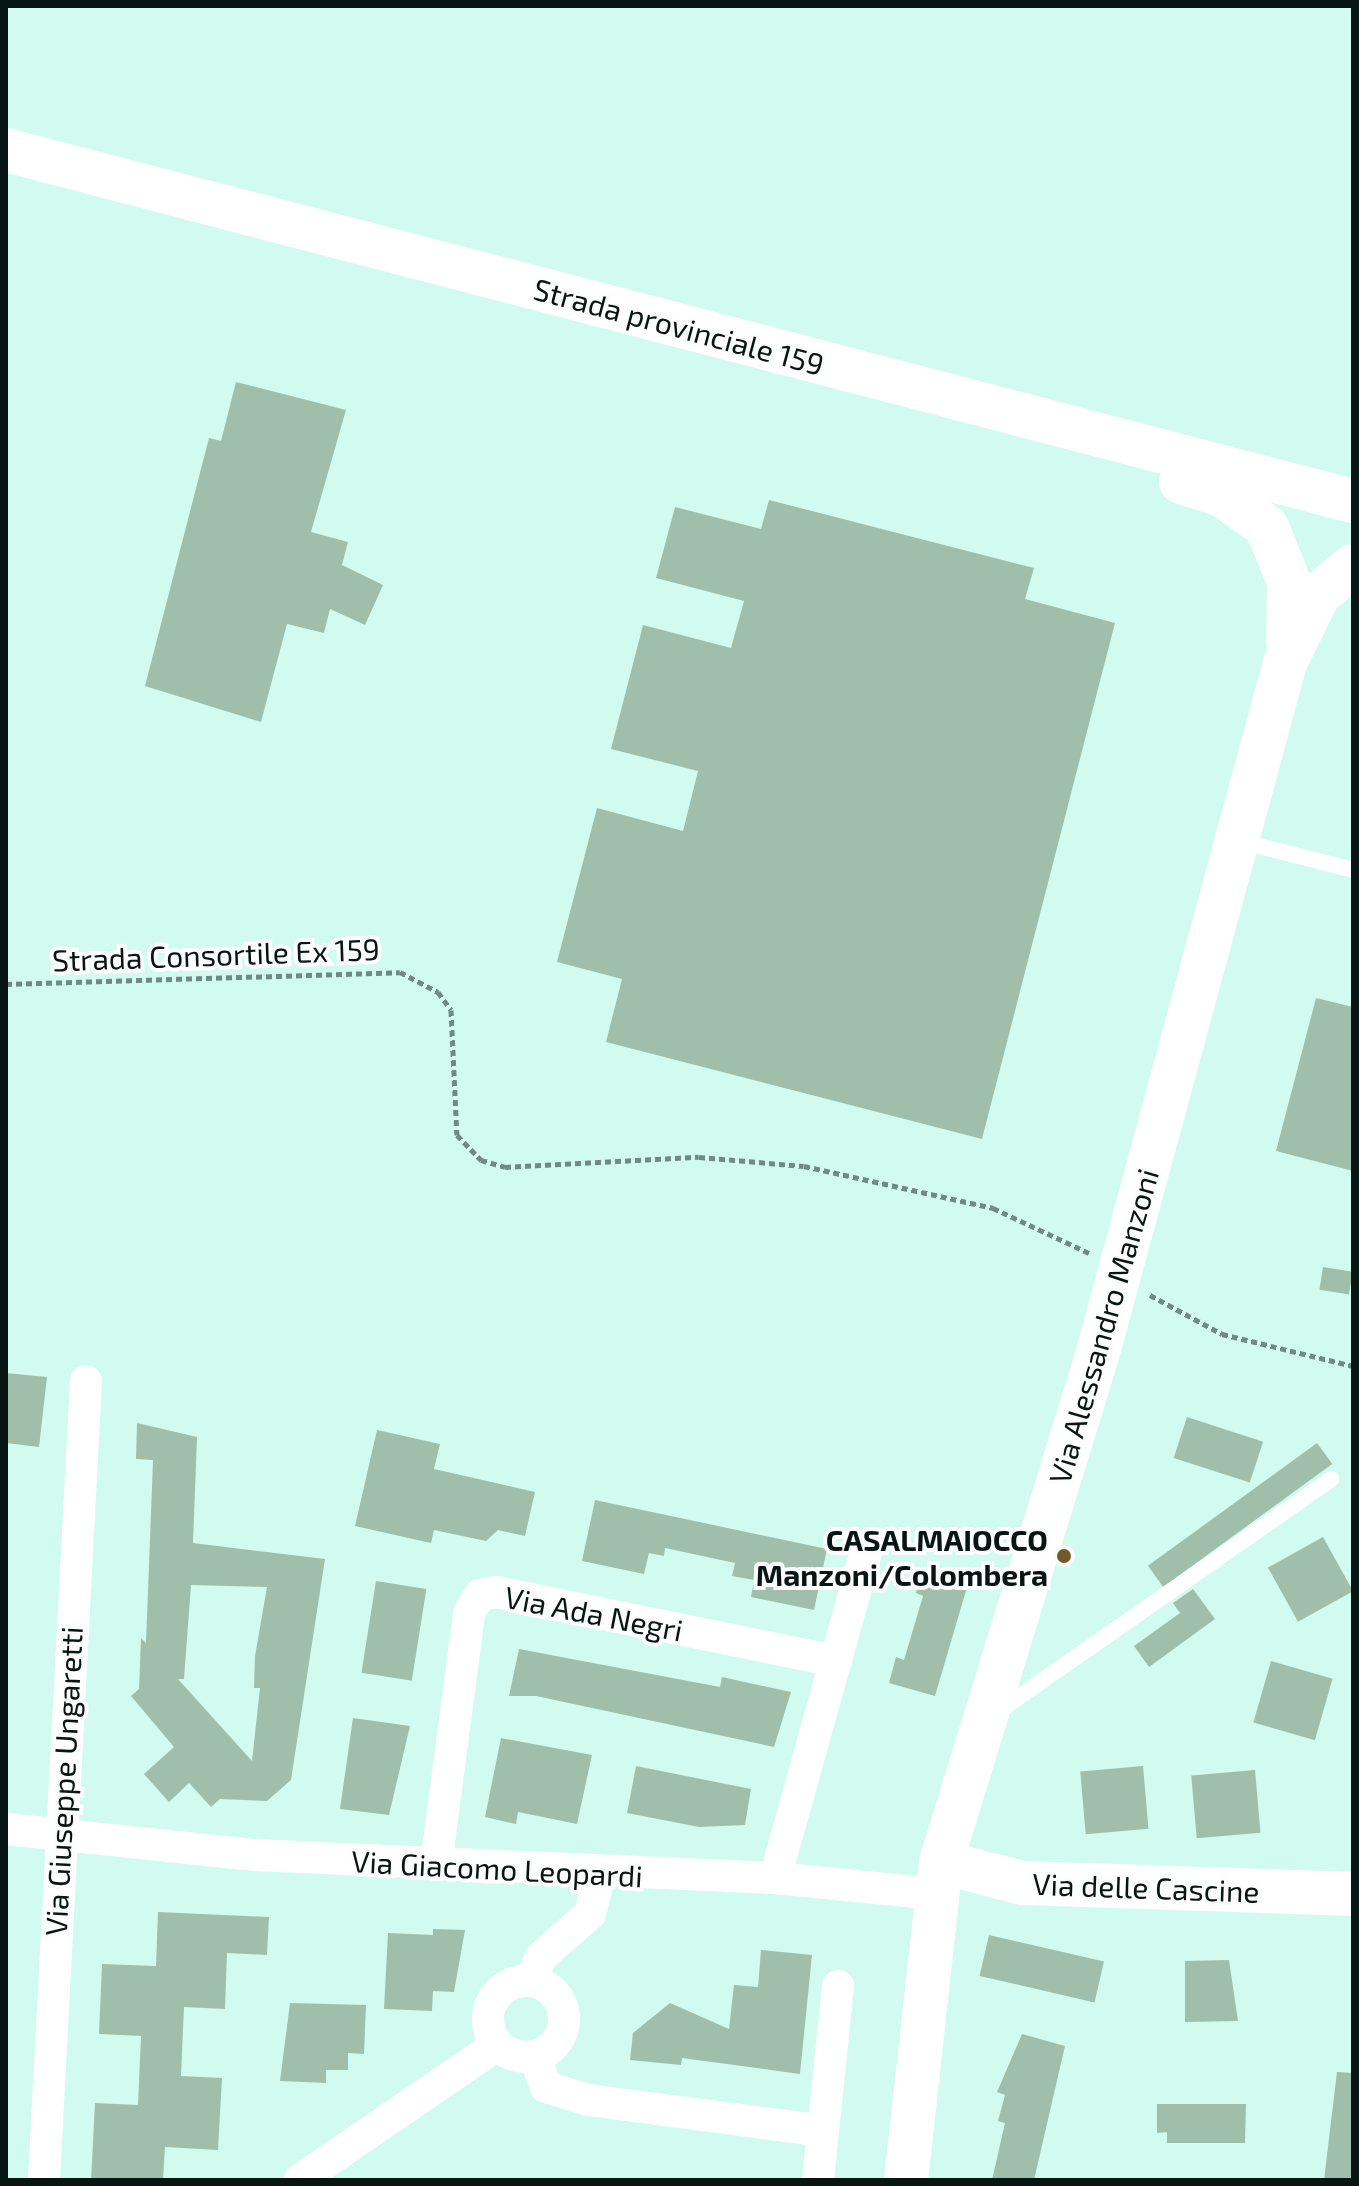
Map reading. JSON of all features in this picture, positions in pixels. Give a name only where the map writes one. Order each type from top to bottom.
[{"type":"street","name":"Strada provinciale 159","points":[[6,150],[1353,501]]},
{"type":"street","points":[[1069,427],[1119,463],[1222,495],[1267,527],[1289,582],[1285,663]]},
{"type":"street","points":[[1285,663],[1312,603],[1353,566]]},
{"type":"street","name":"Via Alessandro Manzoni","points":[[906,2180],[938,1878],[1097,1356],[1285,663]]},
{"type":"street","name":"Via Giuseppe Ungaretti","points":[[44,2180],[86,1381]]},
{"type":"street","points":[[775,1878],[868,1546]]},
{"type":"street","name":"Via Ada Negri","points":[[436,1865],[469,1613],[480,1595],[496,1592],[836,1661]]},
{"type":"street","name":"Via Giacomo Leopardi","points":[[6,1829],[436,1865],[600,1874],[938,1878]]},
{"type":"street","points":[[529,1981],[549,1988],[562,2005],[564,2027],[554,2046],[535,2057],[497,2045],[489,2029],[497,1994],[529,1981],[541,1957],[590,1914],[600,1874]]},
{"type":"street","name":"Via delle Cascine","points":[[938,1878],[1353,1894]]},
{"type":"street","points":[[818,2180],[838,1986]]},
{"type":"street","points":[[300,2180],[497,2045]]},
{"type":"street","points":[[535,2057],[546,2087],[588,2100],[823,2131]]},
{"type":"lane","points":[[1239,841],[1353,870]]},
{"type":"lane","points":[[988,1719],[1332,1479]]},
{"type":"path","name":"Strada Consortile Ex 159","points":[[6,984],[400,972],[438,992],[451,1010],[457,1135],[481,1160],[505,1167],[699,1157],[899,1183],[1045,1228],[1116,1287],[1222,1334],[1353,1366]]},
{"type":"building","points":[[236,382],[346,410],[311,532],[348,542],[342,565],[383,585],[365,625],[330,609],[324,633],[287,624],[261,722],[145,686],[209,438],[221,441]]},
{"type":"building","points":[[769,500],[1034,568],[1025,599],[1115,623],[982,1139],[606,1042],[622,979],[557,962],[597,808],[683,831],[698,771],[611,749],[643,625],[731,648],[744,601],[656,578],[675,507],[761,529]]},
{"type":"building","points":[[1316,998],[1353,1007],[1353,1171],[1276,1151]]},
{"type":"building","points":[[1323,1267],[1353,1272],[1349,1294],[1319,1290]]},
{"type":"building","points":[[6,1373],[47,1377],[39,1447],[6,1443]]},
{"type":"building","points":[[1187,1417],[1263,1442],[1250,1483],[1174,1458]]},
{"type":"building","points":[[137,1423],[197,1437],[193,1543],[325,1559],[291,1780],[267,1801],[220,1799],[211,1807],[189,1783],[169,1802],[144,1774],[174,1747],[131,1696],[139,1689],[141,1638],[146,1643],[153,1460],[136,1459]],"holes":[[[191,1585],[267,1587],[255,1656],[254,1688],[260,1688],[252,1761],[178,1679],[184,1679]]]},
{"type":"building","points":[[377,1430],[440,1444],[434,1469],[535,1492],[525,1536],[498,1530],[486,1541],[434,1530],[431,1543],[355,1526]]},
{"type":"building","points":[[1317,1443],[1332,1464],[1163,1587],[1148,1566]]},
{"type":"building","points":[[595,1500],[827,1549],[814,1610],[751,1597],[754,1580],[732,1576],[735,1563],[665,1548],[664,1556],[649,1553],[644,1574],[582,1561]]},
{"type":"building","points":[[1323,1537],[1353,1591],[1298,1622],[1268,1568]]},
{"type":"building","points":[[922,1570],[968,1584],[935,1696],[889,1683],[896,1657],[904,1660],[923,1596],[916,1593]]},
{"type":"building","points":[[376,1581],[426,1589],[412,1681],[361,1673]]},
{"type":"building","points":[[1193,1589],[1215,1619],[1149,1667],[1134,1646],[1180,1613],[1173,1603]]},
{"type":"building","points":[[519,1649],[720,1687],[722,1677],[791,1692],[774,1747],[536,1696],[509,1696]]},
{"type":"building","points":[[1271,1661],[1333,1679],[1315,1740],[1253,1723]]},
{"type":"building","points":[[353,1718],[410,1726],[389,1815],[340,1809]]},
{"type":"building","points":[[501,1738],[592,1755],[577,1824],[518,1812],[516,1824],[485,1817]]},
{"type":"building","points":[[636,1766],[751,1789],[745,1825],[699,1827],[627,1813]]},
{"type":"building","points":[[1143,1766],[1148,1829],[1086,1834],[1080,1771]]},
{"type":"building","points":[[1255,1770],[1260,1833],[1197,1838],[1191,1776]]},
{"type":"building","points":[[158,1912],[269,1917],[267,1955],[227,1953],[225,2009],[184,2007],[181,2076],[222,2078],[218,2150],[165,2147],[163,2180],[91,2180],[95,2103],[138,2105],[141,2036],[99,2034],[102,1964],[156,1966]]},
{"type":"building","points":[[433,1929],[465,1930],[454,1992],[433,1991],[432,2011],[384,2009],[388,1933],[433,1935]]},
{"type":"building","points":[[989,1935],[1104,1962],[1095,2002],[980,1976]]},
{"type":"building","points":[[761,1950],[812,1955],[800,2074],[682,2058],[681,2065],[630,2060],[633,2033],[670,2003],[729,2029],[734,1985],[758,1987]]},
{"type":"building","points":[[1229,1960],[1238,2021],[1185,2022],[1185,1961]]},
{"type":"building","points":[[290,2003],[366,2005],[364,2054],[348,2053],[348,2070],[326,2070],[326,2083],[280,2081]]},
{"type":"building","points":[[1022,2034],[1065,2046],[1034,2180],[992,2180],[1005,2123],[998,2121],[1005,2095],[997,2092]]},
{"type":"building","points":[[1337,2072],[1353,2073],[1353,2180],[1324,2180]]},
{"type":"building","points":[[1157,2104],[1246,2104],[1245,2143],[1167,2143],[1167,2132],[1157,2133]]},
{"type":"place","name":"CASALMAIOCCO Manzoni/Colombera","points":[[1064,1556]]}]
